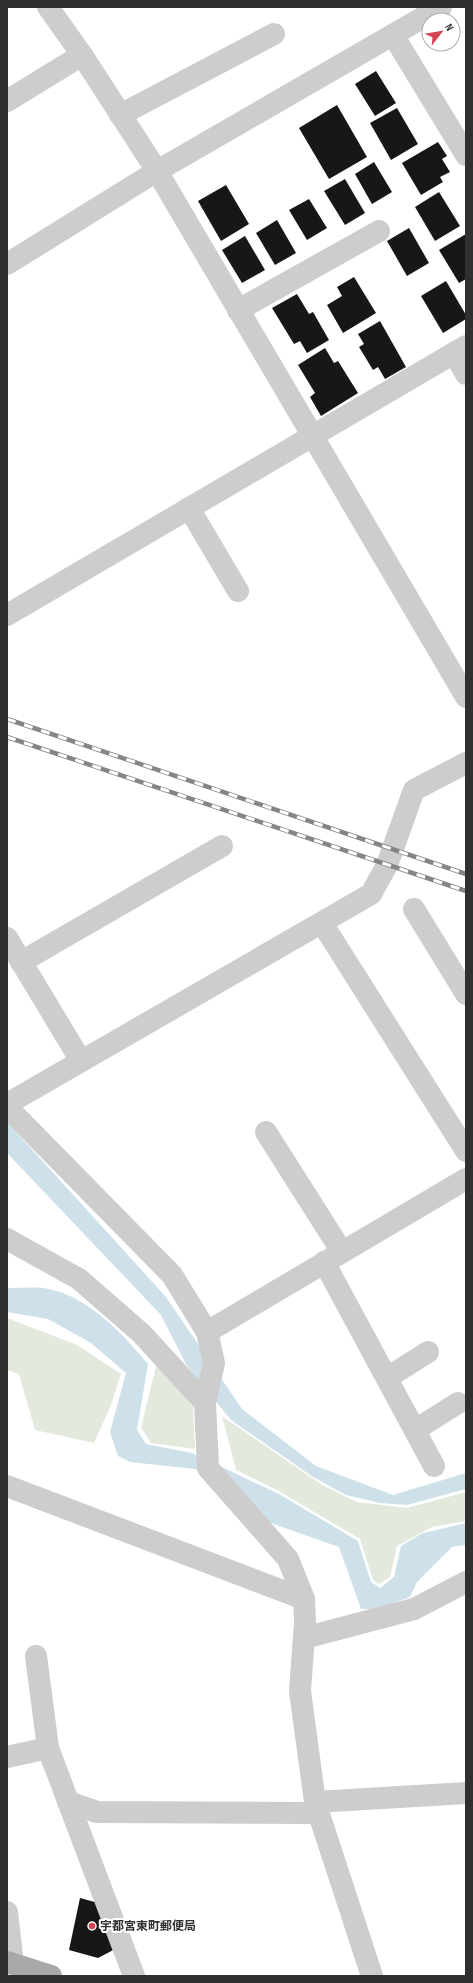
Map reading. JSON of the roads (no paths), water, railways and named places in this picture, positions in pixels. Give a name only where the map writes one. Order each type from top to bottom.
[{"type":"main road","points":[[10,1963],[51,1976]]},
{"type":"street","points":[[48,7],[82,55],[157,171],[466,697]]},
{"type":"street","points":[[7,264],[157,171],[441,7]]},
{"type":"street","points":[[120,115],[274,34]]},
{"type":"street","points":[[393,35],[466,156]]},
{"type":"street","points":[[7,101],[82,55]]},
{"type":"street","points":[[238,310],[379,231]]},
{"type":"street","points":[[7,615],[460,350],[466,374]]},
{"type":"street","points":[[189,508],[238,591]]},
{"type":"street","points":[[372,1976],[317,1808],[300,1691],[306,1622],[304,1599],[288,1559],[208,1468],[205,1403],[214,1363],[207,1332],[172,1275],[7,1105],[371,894],[387,865],[414,790],[466,763]]},
{"type":"street","points":[[21,962],[222,846]]},
{"type":"street","points":[[414,909],[466,994]]},
{"type":"street","points":[[322,923],[466,1151]]},
{"type":"street","points":[[7,938],[81,1061]]},
{"type":"street","points":[[266,1132],[333,1257],[387,1378],[434,1466]]},
{"type":"street","points":[[207,1332],[466,1179]]},
{"type":"street","points":[[7,1239],[79,1279],[142,1334],[205,1403]]},
{"type":"street","points":[[387,1378],[428,1352]]},
{"type":"street","points":[[414,1430],[458,1403]]},
{"type":"street","points":[[7,1486],[304,1599]]},
{"type":"street","points":[[304,1638],[414,1609],[466,1582]]},
{"type":"street","points":[[36,1656],[48,1748],[134,1976]]},
{"type":"street","points":[[7,1757],[48,1748]]},
{"type":"street","points":[[68,1802],[97,1812],[317,1808],[466,1793]]},
{"type":"street","points":[[7,1912],[10,1963]]},
{"type":"water","points":[[7,1122],[166,1297],[242,1409],[316,1466],[393,1495],[466,1473],[466,1489],[407,1505],[380,1503],[346,1495],[313,1477],[231,1420],[187,1366],[161,1315],[7,1153]]},
{"type":"water","points":[[7,1288],[44,1288],[60,1292],[75,1298],[102,1317],[115,1328],[148,1364],[137,1430],[146,1444],[192,1453],[279,1494],[358,1541],[371,1582],[380,1588],[394,1577],[401,1546],[423,1533],[466,1523],[466,1545],[452,1547],[417,1582],[410,1597],[377,1609],[361,1609],[339,1547],[268,1522],[236,1493],[195,1469],[130,1462],[118,1456],[110,1432],[126,1373],[91,1343],[48,1319],[7,1312]]},
{"type":"railway","points":[[7,719],[466,874]]},
{"type":"railway","points":[[7,737],[466,891]]},
{"type":"place","name":"宇都宮東町郵便局","points":[[92,1926]]}]
